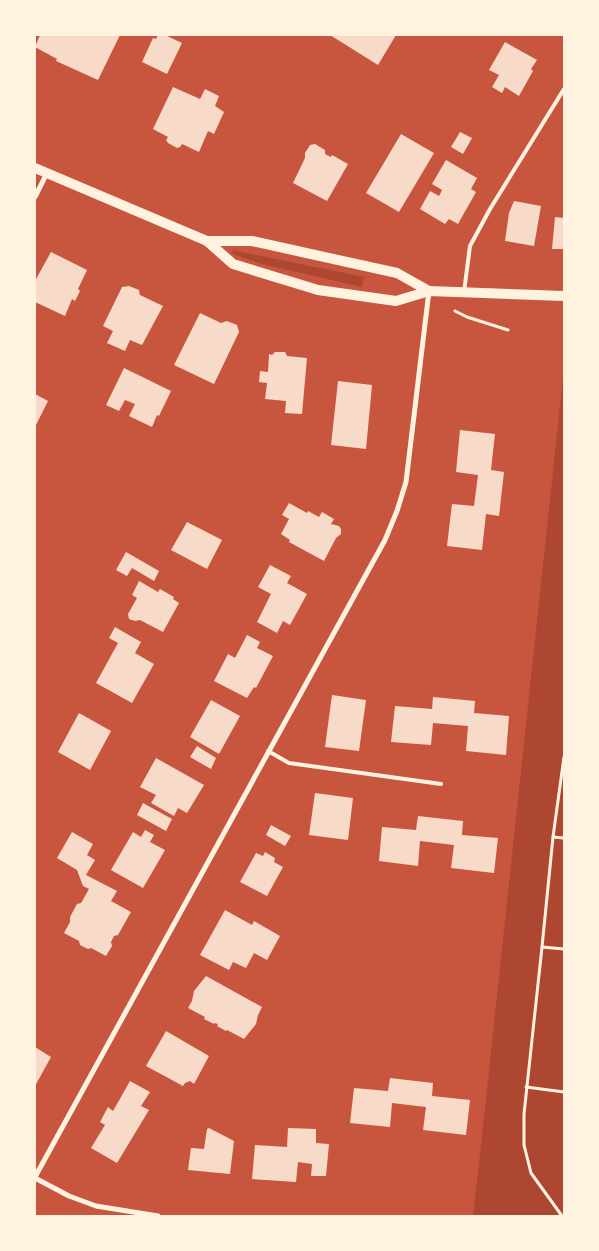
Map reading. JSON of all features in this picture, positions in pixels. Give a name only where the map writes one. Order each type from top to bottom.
[{"type":"main road","points":[[35,168],[207,241],[233,264],[318,290],[396,301],[429,291],[564,296]]},
{"type":"main road","points":[[207,241],[252,241],[397,273],[429,291]]},
{"type":"street","points":[[35,197],[47,174]]},
{"type":"street","points":[[158,1216],[96,1206],[69,1196],[35,1178],[384,540],[397,511],[406,482],[429,291]]},
{"type":"lane","points":[[464,292],[470,246],[490,209],[564,88]]},
{"type":"lane","points":[[268,751],[289,763],[441,784]]},
{"type":"path","points":[[429,291],[460,314],[508,330]]},
{"type":"path","points":[[562,1216],[531,1173],[524,1145],[524,1114],[552,837],[564,757]]},
{"type":"path","points":[[552,837],[564,838]]},
{"type":"path","points":[[542,947],[564,949]]},
{"type":"path","points":[[526,1087],[564,1092]]},
{"type":"shaded area","points":[[232,250],[364,277],[362,287],[262,264],[233,254]]},
{"type":"shaded area","points":[[564,368],[564,1216],[473,1216],[483,1127]]},
{"type":"building","points":[[40,35],[120,35],[98,80],[56,61],[57,59],[35,47]]},
{"type":"building","points":[[158,35],[165,35],[182,43],[167,74],[142,62],[153,38],[156,39]]},
{"type":"building","points":[[330,35],[396,35],[378,65]]},
{"type":"building","points":[[505,42],[537,60],[519,96],[505,87],[502,93],[492,87],[499,75],[489,70]]},
{"type":"building","points":[[173,87],[200,99],[205,89],[219,96],[215,106],[224,112],[214,134],[208,131],[199,152],[182,144],[177,148],[168,143],[166,140],[168,137],[153,129]]},
{"type":"building","points":[[460,132],[472,138],[463,154],[451,147]]},
{"type":"building","points":[[401,134],[434,153],[399,212],[366,193]]},
{"type":"building","points":[[315,144],[325,150],[325,154],[331,157],[332,155],[348,164],[327,201],[293,183],[305,158],[305,153],[310,145]]},
{"type":"building","points":[[446,160],[477,178],[471,189],[476,192],[458,224],[449,219],[445,224],[420,209],[430,191],[439,196],[442,190],[432,184]]},
{"type":"building","points":[[514,201],[541,206],[534,246],[505,241],[509,213]]},
{"type":"building","points":[[555,217],[564,218],[564,249],[552,249]]},
{"type":"building","points":[[51,252],[87,270],[78,289],[80,291],[75,301],[72,299],[65,316],[35,302],[35,281]]},
{"type":"building","points":[[129,286],[139,290],[140,295],[163,306],[142,345],[130,340],[125,351],[107,343],[113,331],[103,326],[122,287]]},
{"type":"building","points":[[200,313],[221,323],[227,321],[237,325],[239,332],[214,384],[174,365]]},
{"type":"building","points":[[275,352],[285,352],[287,356],[307,358],[302,414],[285,413],[286,401],[265,399],[267,383],[259,382],[260,371],[268,372],[269,354],[272,355]]},
{"type":"building","points":[[124,368],[171,391],[152,427],[129,416],[135,404],[125,400],[119,411],[106,405]]},
{"type":"building","points":[[338,381],[372,385],[366,449],[331,445]]},
{"type":"building","points":[[35,394],[48,401],[35,427]]},
{"type":"building","points":[[460,430],[495,434],[491,470],[504,472],[499,516],[486,514],[482,550],[447,546],[452,504],[474,506],[478,475],[456,472]]},
{"type":"building","points":[[289,503],[319,517],[322,512],[334,519],[331,524],[339,526],[341,529],[341,534],[336,538],[324,561],[289,542],[290,540],[281,534],[289,519],[282,515]]},
{"type":"building","points":[[187,522],[222,540],[207,569],[171,550]]},
{"type":"building","points":[[126,552],[159,571],[154,581],[132,568],[127,576],[116,570]]},
{"type":"building","points":[[270,565],[291,576],[287,583],[307,594],[290,625],[283,621],[277,633],[257,622],[271,594],[258,587]]},
{"type":"building","points":[[139,581],[158,592],[160,589],[174,597],[173,599],[179,603],[163,632],[140,620],[129,619],[128,614],[137,598],[132,595]]},
{"type":"building","points":[[115,627],[141,642],[135,653],[154,664],[132,703],[96,683],[118,643],[109,638]]},
{"type":"building","points":[[247,635],[260,642],[257,648],[273,656],[256,688],[254,687],[247,698],[214,681],[228,654],[235,658]]},
{"type":"building","points":[[332,695],[366,700],[359,751],[325,747]]},
{"type":"building","points":[[433,697],[475,701],[474,713],[509,716],[506,755],[466,751],[468,726],[433,723],[431,745],[391,742],[395,706],[432,709]]},
{"type":"building","points":[[211,700],[240,716],[219,754],[190,737]]},
{"type":"building","points":[[79,713],[111,731],[90,770],[58,752]]},
{"type":"building","points":[[197,746],[216,758],[211,769],[190,757]]},
{"type":"building","points":[[156,758],[204,785],[187,813],[178,808],[174,816],[151,803],[156,795],[140,787]]},
{"type":"building","points":[[315,793],[353,798],[348,840],[309,835]]},
{"type":"building","points":[[143,803],[172,819],[166,831],[137,815]]},
{"type":"building","points":[[418,816],[463,821],[462,835],[498,838],[494,873],[451,868],[454,845],[420,841],[418,866],[379,861],[382,827],[416,830]]},
{"type":"building","points":[[271,825],[291,836],[285,846],[266,835]]},
{"type":"building","points":[[145,830],[154,835],[150,842],[165,850],[143,888],[111,870],[133,832],[141,837]]},
{"type":"building","points":[[72,832],[93,844],[87,855],[95,860],[86,875],[117,891],[111,901],[131,912],[118,935],[114,936],[111,942],[112,946],[106,956],[91,948],[88,949],[80,945],[79,941],[64,933],[77,904],[81,903],[89,889],[83,886],[77,870],[57,858]]},
{"type":"building","points":[[265,852],[275,858],[274,862],[283,867],[267,896],[240,882],[256,853],[263,856]]},
{"type":"building","points":[[225,910],[252,925],[254,921],[280,936],[267,960],[254,953],[246,968],[233,962],[229,970],[200,955]]},
{"type":"building","points":[[206,976],[262,1007],[256,1024],[244,1039],[217,1026],[218,1024],[204,1019],[205,1017],[188,1008],[194,991]]},
{"type":"building","points":[[166,1031],[209,1056],[194,1084],[190,1081],[183,1086],[146,1066]]},
{"type":"building","points":[[35,1047],[51,1057],[35,1086]]},
{"type":"building","points":[[390,1078],[433,1083],[432,1096],[470,1100],[466,1135],[423,1130],[426,1107],[392,1103],[390,1127],[350,1123],[354,1088],[388,1091]]},
{"type":"building","points":[[130,1081],[150,1092],[141,1106],[149,1110],[117,1163],[91,1148],[105,1125],[100,1122],[108,1107],[113,1111]]},
{"type":"building","points":[[209,1128],[234,1141],[230,1174],[188,1170],[191,1148],[204,1149],[207,1129]]},
{"type":"building","points":[[288,1128],[316,1129],[316,1143],[329,1144],[326,1176],[311,1176],[312,1164],[298,1162],[296,1182],[252,1179],[255,1145],[287,1147]]}]
